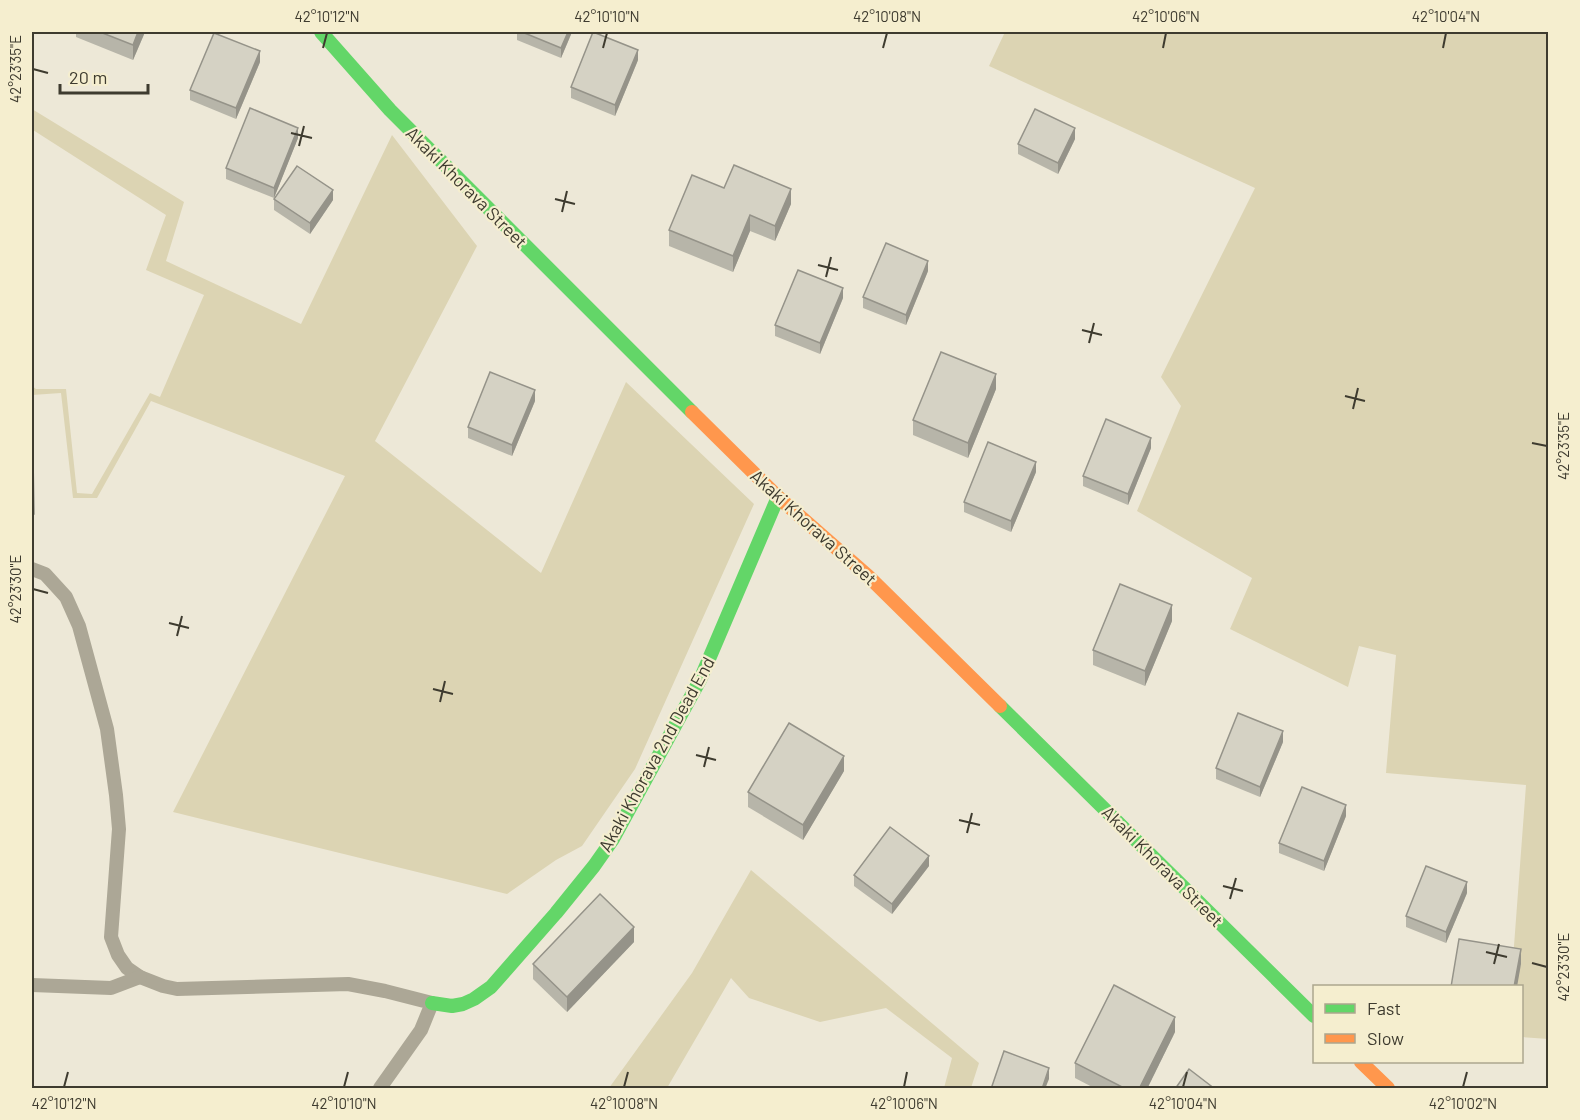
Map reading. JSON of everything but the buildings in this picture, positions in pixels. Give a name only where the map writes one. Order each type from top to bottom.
[{"type":"street","name":"Akaki Khorava Street","points":[[321,32],[390,110],[778,497],[868,576],[1313,1015]]},
{"type":"street","name":"Akaki Khorava 2nd Dead End","points":[[432,1003],[452,1006],[463,1004],[491,987],[594,866],[613,839],[700,680],[778,497]]},
{"type":"street","points":[[1362,1063],[1388,1089]]},
{"type":"lane","name":"Akaki Khorava 2nd Dead End","points":[[32,569],[45,574],[66,597],[79,626],[107,729],[118,829],[111,937],[118,955],[127,968],[140,977],[177,989],[348,984],[432,1003]]},
{"type":"lane","points":[[32,985],[111,988],[140,977]]},
{"type":"lane","points":[[380,1089],[421,1030],[432,1003]]},
{"type":"shaded area","points":[[1005,32],[1548,32],[1548,1039],[1523,1037],[1523,985],[1511,985],[1526,785],[1386,773],[1396,655],[1359,646],[1348,687],[1230,629],[1252,578],[1137,511],[1181,406],[1161,377],[1255,188],[989,66]]},
{"type":"shaded area","points":[[32,109],[184,202],[166,261],[301,324],[392,135],[477,246],[375,441],[541,573],[626,382],[754,504],[635,769],[582,846],[556,860],[507,894],[173,812],[345,476],[151,401],[97,498],[73,498],[61,393],[32,395],[32,386],[36,389],[66,389],[77,493],[92,494],[150,393],[160,397],[204,295],[146,270],[166,215],[33,130],[32,133]]},
{"type":"shaded area","points":[[751,870],[979,1063],[971,1088],[944,1088],[952,1058],[886,1008],[820,1022],[749,998],[731,978],[667,1088],[609,1088],[692,973]]},
{"type":"traffic: fast","points":[[321,32],[390,110],[692,412]]},
{"type":"traffic: fast","points":[[432,1003],[452,1006],[463,1004],[491,987],[556,913],[613,839],[700,680],[778,497]]},
{"type":"traffic: fast","points":[[1000,706],[1313,1015]]},
{"type":"traffic: slow","points":[[692,412],[778,497],[868,576],[1000,706]]},
{"type":"traffic: slow","points":[[1362,1063],[1388,1088]]}]
